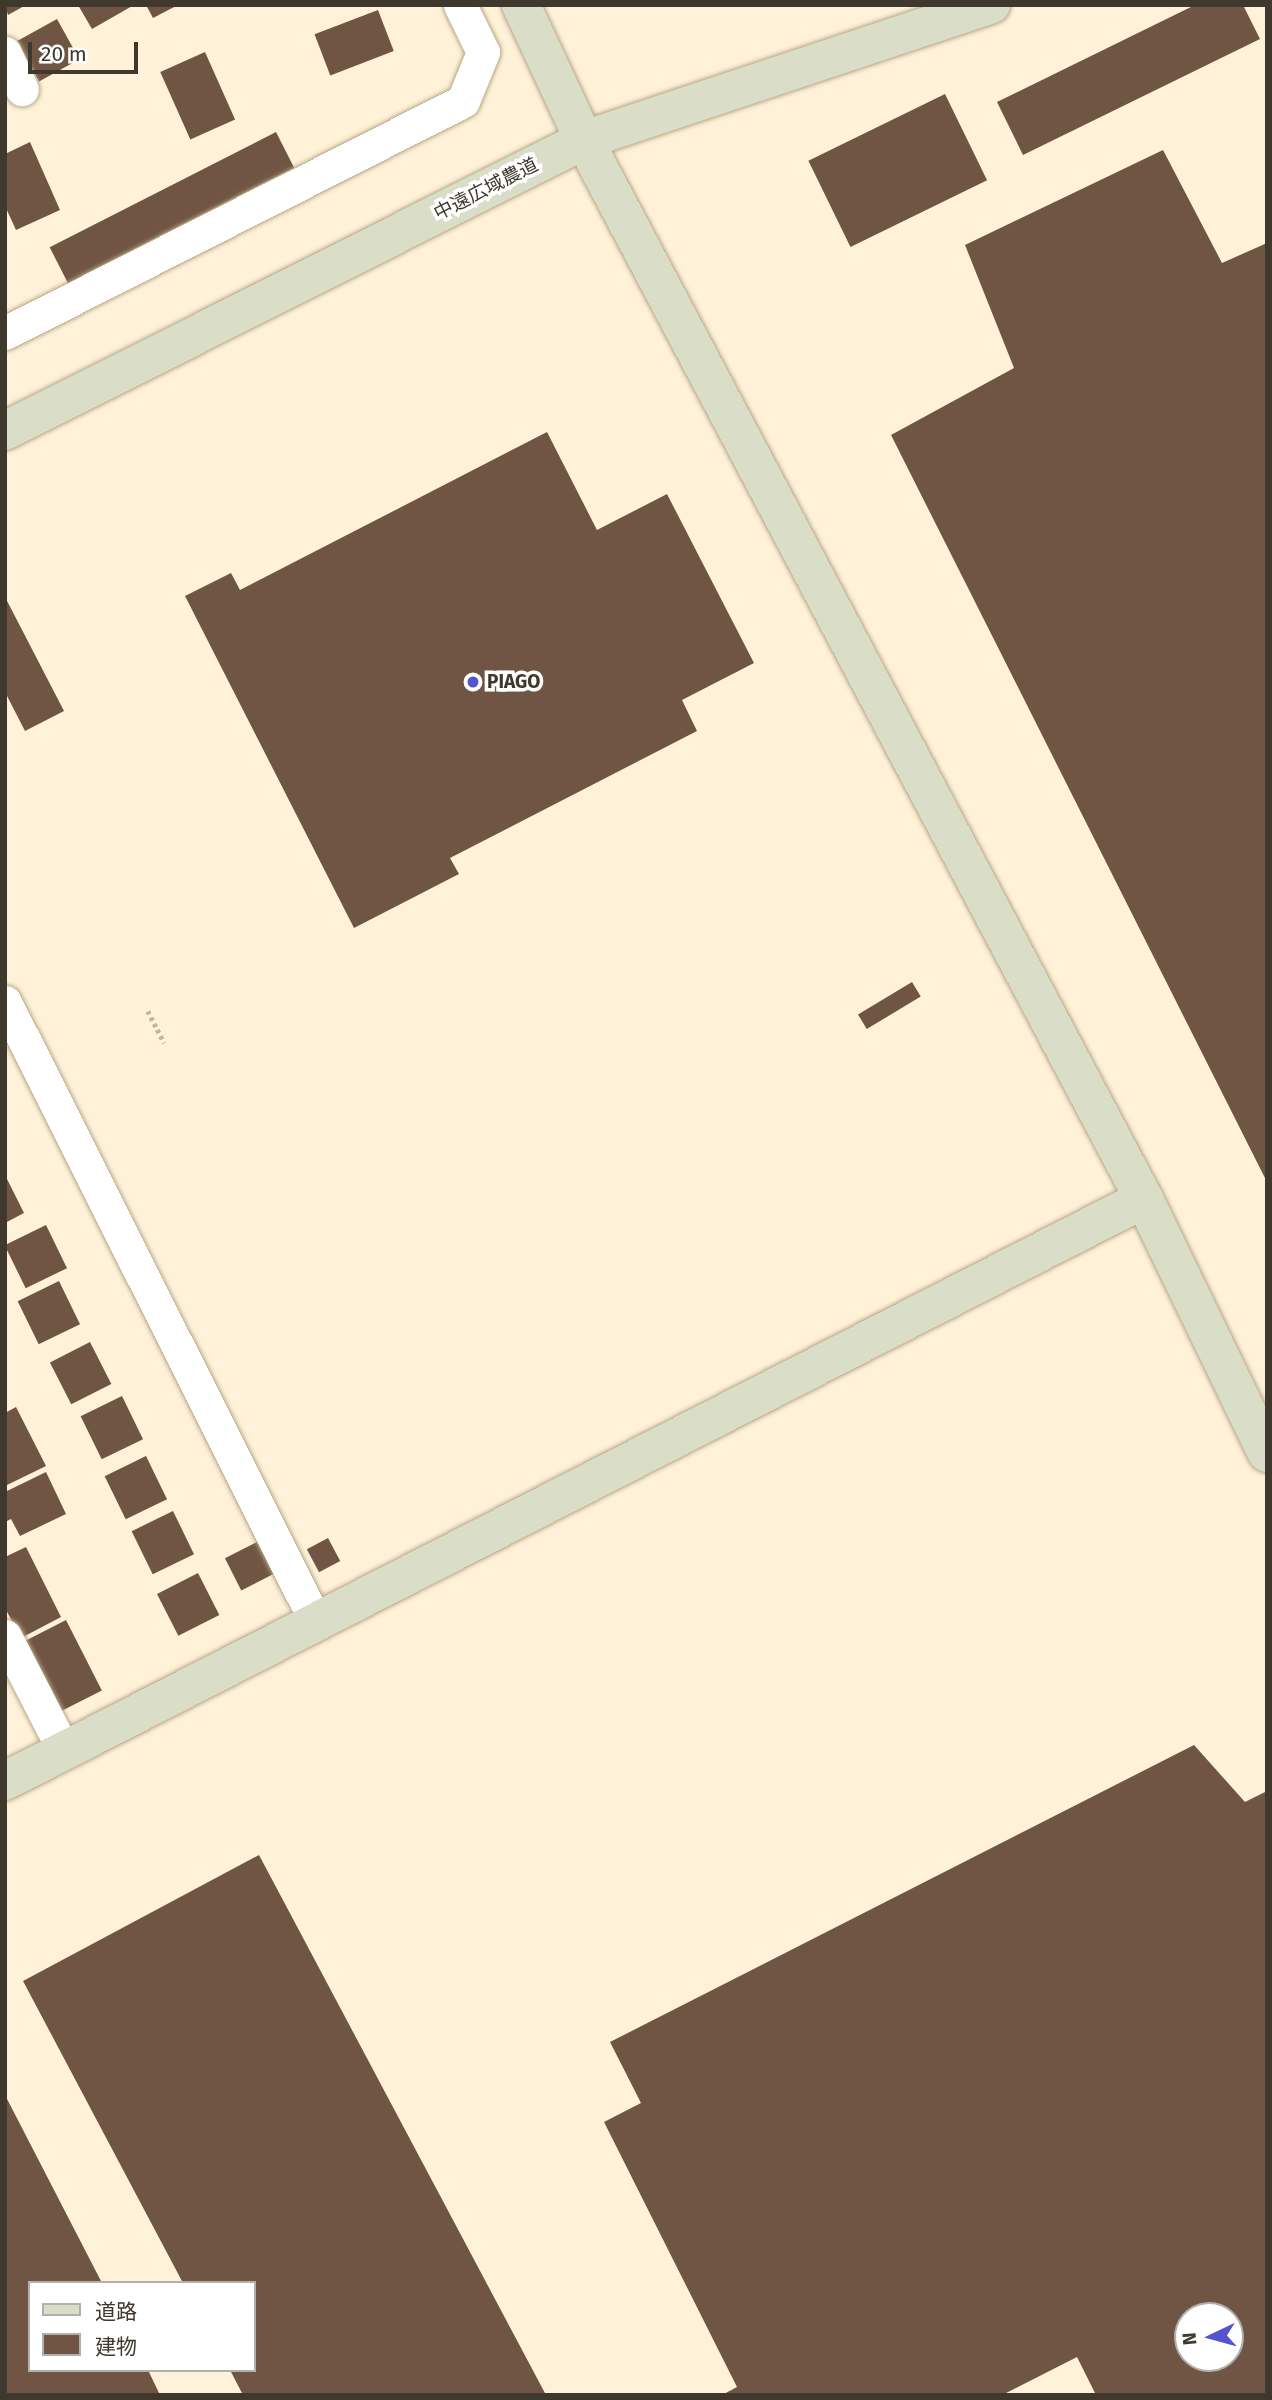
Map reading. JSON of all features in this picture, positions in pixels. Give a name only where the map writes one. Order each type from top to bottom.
[{"type":"street","points":[[5,333],[463,101],[483,52],[460,5]]},
{"type":"street","points":[[522,5],[584,140],[1144,1199],[1267,1453]]},
{"type":"street","name":"中遠広域農道","points":[[5,431],[584,140],[991,5]]},
{"type":"street","points":[[5,53],[22,89]]},
{"type":"street","points":[[5,1002],[316,1622]]},
{"type":"street","points":[[5,1780],[1144,1199]]},
{"type":"street","points":[[5,1636],[64,1751]]},
{"type":"path","points":[[148,1011],[164,1043]]},
{"type":"building","points":[[5,5],[26,5],[8,15]]},
{"type":"building","points":[[78,5],[134,5],[92,29]]},
{"type":"building","points":[[146,5],[178,5],[153,18]]},
{"type":"building","points":[[1195,5],[1243,5],[1260,39],[1023,155],[997,102]]},
{"type":"building","points":[[378,10],[394,51],[330,75],[315,34]]},
{"type":"building","points":[[57,19],[79,59],[39,82],[17,41]]},
{"type":"building","points":[[205,52],[235,120],[190,140],[160,72]]},
{"type":"building","points":[[945,94],[987,180],[850,247],[808,161]]},
{"type":"building","points":[[276,132],[294,168],[68,283],[50,247]]},
{"type":"building","points":[[30,142],[60,210],[16,230],[5,206],[5,154]]},
{"type":"building","points":[[1163,150],[1222,263],[1267,243],[1267,1182],[891,435],[1014,368],[965,245]]},
{"type":"building","name":"PIAGO","points":[[547,432],[597,530],[667,494],[754,663],[682,700],[697,731],[450,858],[459,874],[354,928],[185,596],[231,573],[240,590]]},
{"type":"building","points":[[5,597],[64,711],[25,731],[5,692]]},
{"type":"building","points":[[912,982],[921,997],[867,1029],[858,1014]]},
{"type":"building","points":[[5,1175],[24,1213],[5,1223]]},
{"type":"building","points":[[46,1225],[67,1268],[26,1288],[5,1245]]},
{"type":"building","points":[[59,1281],[80,1324],[39,1344],[18,1301]]},
{"type":"building","points":[[90,1342],[111,1384],[71,1404],[50,1362]]},
{"type":"building","points":[[122,1396],[143,1439],[102,1459],[81,1416]]},
{"type":"building","points":[[16,1407],[46,1466],[5,1486],[5,1413]]},
{"type":"building","points":[[146,1456],[167,1499],[126,1519],[105,1476]]},
{"type":"building","points":[[46,1472],[66,1514],[20,1536],[11,1519],[5,1522],[5,1492]]},
{"type":"building","points":[[173,1511],[194,1554],[153,1574],[132,1531]]},
{"type":"building","points":[[328,1538],[340,1561],[319,1572],[307,1549]]},
{"type":"building","points":[[257,1542],[273,1574],[241,1590],[225,1558]]},
{"type":"building","points":[[26,1547],[61,1617],[21,1638],[5,1608],[5,1557]]},
{"type":"building","points":[[198,1573],[219,1615],[178,1636],[157,1594]]},
{"type":"building","points":[[66,1620],[102,1690],[61,1711],[25,1641]]},
{"type":"building","points":[[1194,1745],[1245,1802],[1267,1791],[1267,2395],[1096,2395],[1077,2357],[1002,2395],[722,2395],[737,2387],[604,2122],[641,2103],[610,2042]]},
{"type":"building","points":[[259,1855],[546,2395],[243,2395],[231,2372],[256,2372],[256,2281],[182,2281],[23,1981]]},
{"type":"building","points":[[5,2095],[101,2281],[28,2281],[28,2372],[149,2372],[160,2395],[5,2395]]},
{"type":"place","name":"PIAGO","points":[[473,682]]}]
